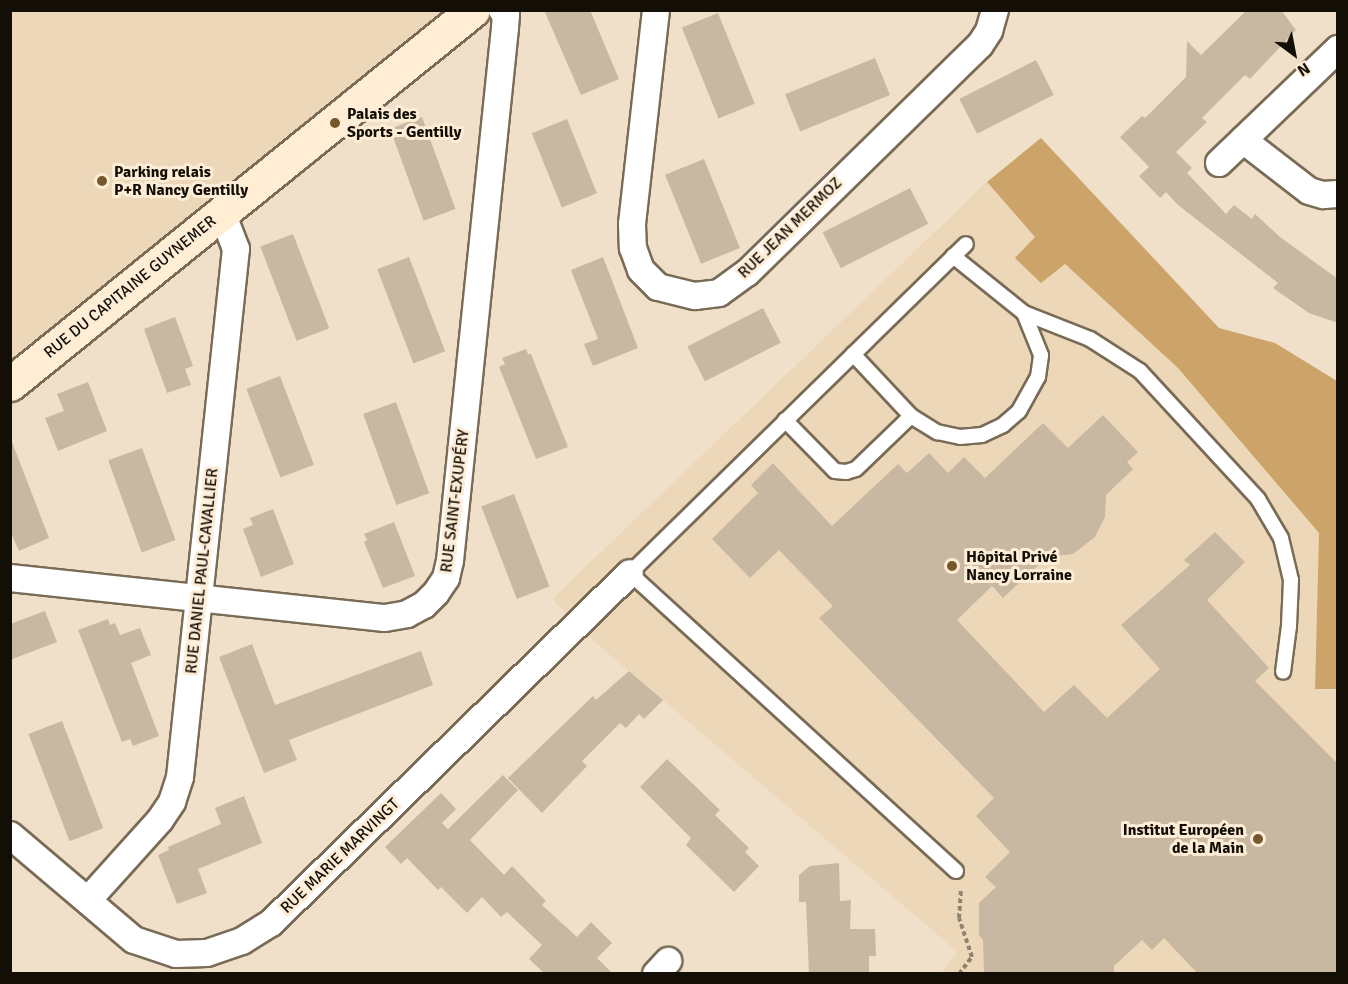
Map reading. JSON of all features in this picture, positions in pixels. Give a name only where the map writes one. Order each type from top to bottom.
[{"type":"street","name":"RUE DU CAPITAINE GUYNEMER","points":[[10,384],[473,10]]},
{"type":"street","name":"RUE SAINT-EXUPÉRY","points":[[10,578],[385,618],[407,614],[424,605],[446,578],[505,28],[506,15],[502,10]]},
{"type":"street","name":"RUE JEAN MERMOZ","points":[[656,10],[632,224],[633,248],[641,270],[658,287],[696,296],[719,292],[747,273],[980,45],[989,31],[995,10]]},
{"type":"street","points":[[1219,163],[1338,49]]},
{"type":"street","points":[[1243,140],[1309,191],[1323,195],[1338,194]]},
{"type":"street","name":"RUE DANIEL PAUL-CAVALLIER","points":[[88,900],[172,802],[180,777],[236,249],[222,213]]},
{"type":"street","name":"RUE MARIE MARVINGT","points":[[10,835],[134,940],[208,963],[271,923],[630,573]]},
{"type":"lane","points":[[956,871],[630,573],[966,244]]},
{"type":"lane","points":[[953,256],[1024,313],[1090,339],[1140,371],[1258,500],[1281,538],[1291,580],[1289,626],[1283,672]]},
{"type":"lane","points":[[853,354],[911,416],[937,432],[960,437],[982,435],[1003,425],[1019,411],[1038,376],[1041,355],[1024,313]]},
{"type":"lane","points":[[785,420],[835,471],[846,472],[856,469],[911,416]]},
{"type":"path","points":[[956,871],[961,887],[959,918],[972,957],[959,974]]},
{"type":"shaded area","points":[[11,11],[493,11],[11,384]]},
{"type":"shaded area","points":[[1041,138],[1219,328],[1275,343],[1337,381],[1337,689],[1315,689],[1319,533],[1178,368],[1065,264],[1041,283],[1015,258],[1035,237],[987,182]]},
{"type":"shaded area","name":"Hôpital Privé Nancy Lorraine","points":[[987,182],[1035,237],[1178,368],[1319,533],[1315,689],[1338,690],[1337,973],[941,973],[958,952],[596,643],[552,599]]},
{"type":"building","points":[[544,10],[590,10],[619,79],[581,95]]},
{"type":"building","points":[[1247,10],[1281,10],[1296,30],[1250,79],[1245,75],[1202,118],[1207,122],[1176,152],[1192,168],[1187,173],[1226,214],[1234,205],[1252,219],[1255,214],[1280,237],[1338,279],[1338,323],[1309,313],[1273,288],[1278,283],[1178,205],[1166,192],[1160,198],[1139,176],[1149,167],[1120,137],[1142,116],[1145,118],[1186,77],[1187,41],[1201,55]]},
{"type":"building","points":[[718,13],[755,104],[719,118],[682,28]]},
{"type":"building","points":[[875,58],[890,95],[800,131],[785,94]]},
{"type":"building","points":[[1036,60],[1054,95],[977,134],[959,99]]},
{"type":"building","points":[[422,117],[456,209],[424,221],[390,129]]},
{"type":"building","points":[[567,119],[597,193],[562,207],[532,133]]},
{"type":"building","points":[[704,159],[740,248],[701,264],[665,175]]},
{"type":"building","points":[[910,188],[928,224],[841,268],[823,232]]},
{"type":"building","points":[[293,234],[329,328],[297,341],[260,247]]},
{"type":"building","points":[[409,257],[445,351],[413,363],[377,269]]},
{"type":"building","points":[[603,257],[638,348],[593,366],[584,344],[598,339],[571,270]]},
{"type":"building","points":[[763,308],[781,343],[705,381],[687,347]]},
{"type":"building","points":[[175,317],[193,366],[185,369],[191,385],[167,393],[144,329]]},
{"type":"building","points":[[526,349],[528,354],[531,354],[568,447],[536,459],[499,367],[505,364],[502,358]]},
{"type":"building","points":[[280,376],[314,465],[280,478],[246,389]]},
{"type":"building","points":[[88,382],[107,431],[58,451],[45,418],[64,411],[57,394]]},
{"type":"building","points":[[396,402],[429,493],[396,505],[363,414]]},
{"type":"building","points":[[1103,415],[1138,452],[1127,462],[1133,469],[1106,495],[1105,517],[1095,537],[1073,554],[1047,557],[1003,598],[992,586],[957,620],[1044,712],[1074,685],[1107,718],[1160,669],[1121,625],[1190,565],[1184,560],[1215,532],[1245,562],[1207,600],[1269,668],[1255,681],[1338,764],[1338,974],[1198,974],[1164,938],[1152,950],[1142,940],[1114,966],[1114,974],[984,974],[983,940],[979,935],[979,903],[996,887],[985,877],[1010,852],[976,816],[994,798],[819,618],[833,606],[779,550],[750,578],[712,539],[758,493],[751,485],[773,463],[832,526],[898,464],[907,473],[929,453],[948,473],[964,457],[985,478],[1043,423],[1068,448]]},
{"type":"building","points":[[12,442],[49,538],[19,551],[10,531]]},
{"type":"building","points":[[142,448],[176,540],[142,552],[108,460]]},
{"type":"building","points":[[514,494],[549,586],[517,599],[481,507]]},
{"type":"building","points":[[273,509],[294,564],[261,577],[243,529],[253,525],[250,518]]},
{"type":"building","points":[[394,522],[415,576],[383,588],[364,542],[367,540],[364,534]]},
{"type":"building","points":[[45,611],[57,642],[10,660],[10,624]]},
{"type":"building","points":[[108,619],[110,625],[115,623],[120,635],[140,628],[151,655],[131,663],[159,736],[133,746],[130,739],[122,742],[78,630]]},
{"type":"building","points":[[252,644],[275,705],[421,651],[433,685],[289,740],[297,760],[264,773],[219,657]]},
{"type":"building","points":[[629,671],[663,700],[644,719],[639,714],[626,728],[620,723],[582,761],[587,766],[542,813],[508,778],[593,696],[596,700]]},
{"type":"building","points":[[62,721],[103,828],[70,841],[28,734]]},
{"type":"building","points":[[667,759],[720,810],[715,815],[749,848],[745,852],[759,866],[734,892],[686,845],[691,838],[640,787]]},
{"type":"building","points":[[503,775],[518,790],[470,840],[504,875],[512,866],[546,901],[542,905],[577,937],[591,922],[612,943],[597,958],[613,974],[545,974],[529,959],[542,945],[507,912],[501,917],[482,897],[467,913],[441,887],[438,890],[407,858],[401,864],[385,847],[441,793],[456,809],[442,823],[448,829]]},
{"type":"building","points":[[244,796],[262,843],[198,869],[207,893],[177,904],[158,855],[169,850],[168,847],[221,824],[215,808]]},
{"type":"building","points":[[839,863],[840,901],[851,900],[850,929],[875,929],[876,956],[869,956],[869,974],[809,974],[806,902],[799,902],[799,875],[810,866]]},
{"type":"place","name":"Palais des Sports - Gentilly","points":[[335,123]]},
{"type":"place","name":"Parking relais P+R Nancy Gentilly","points":[[102,181]]},
{"type":"place","name":"Hôpital Privé Nancy Lorraine","points":[[952,566]]},
{"type":"place","name":"Institut Européen de la Main","points":[[1258,839]]}]
